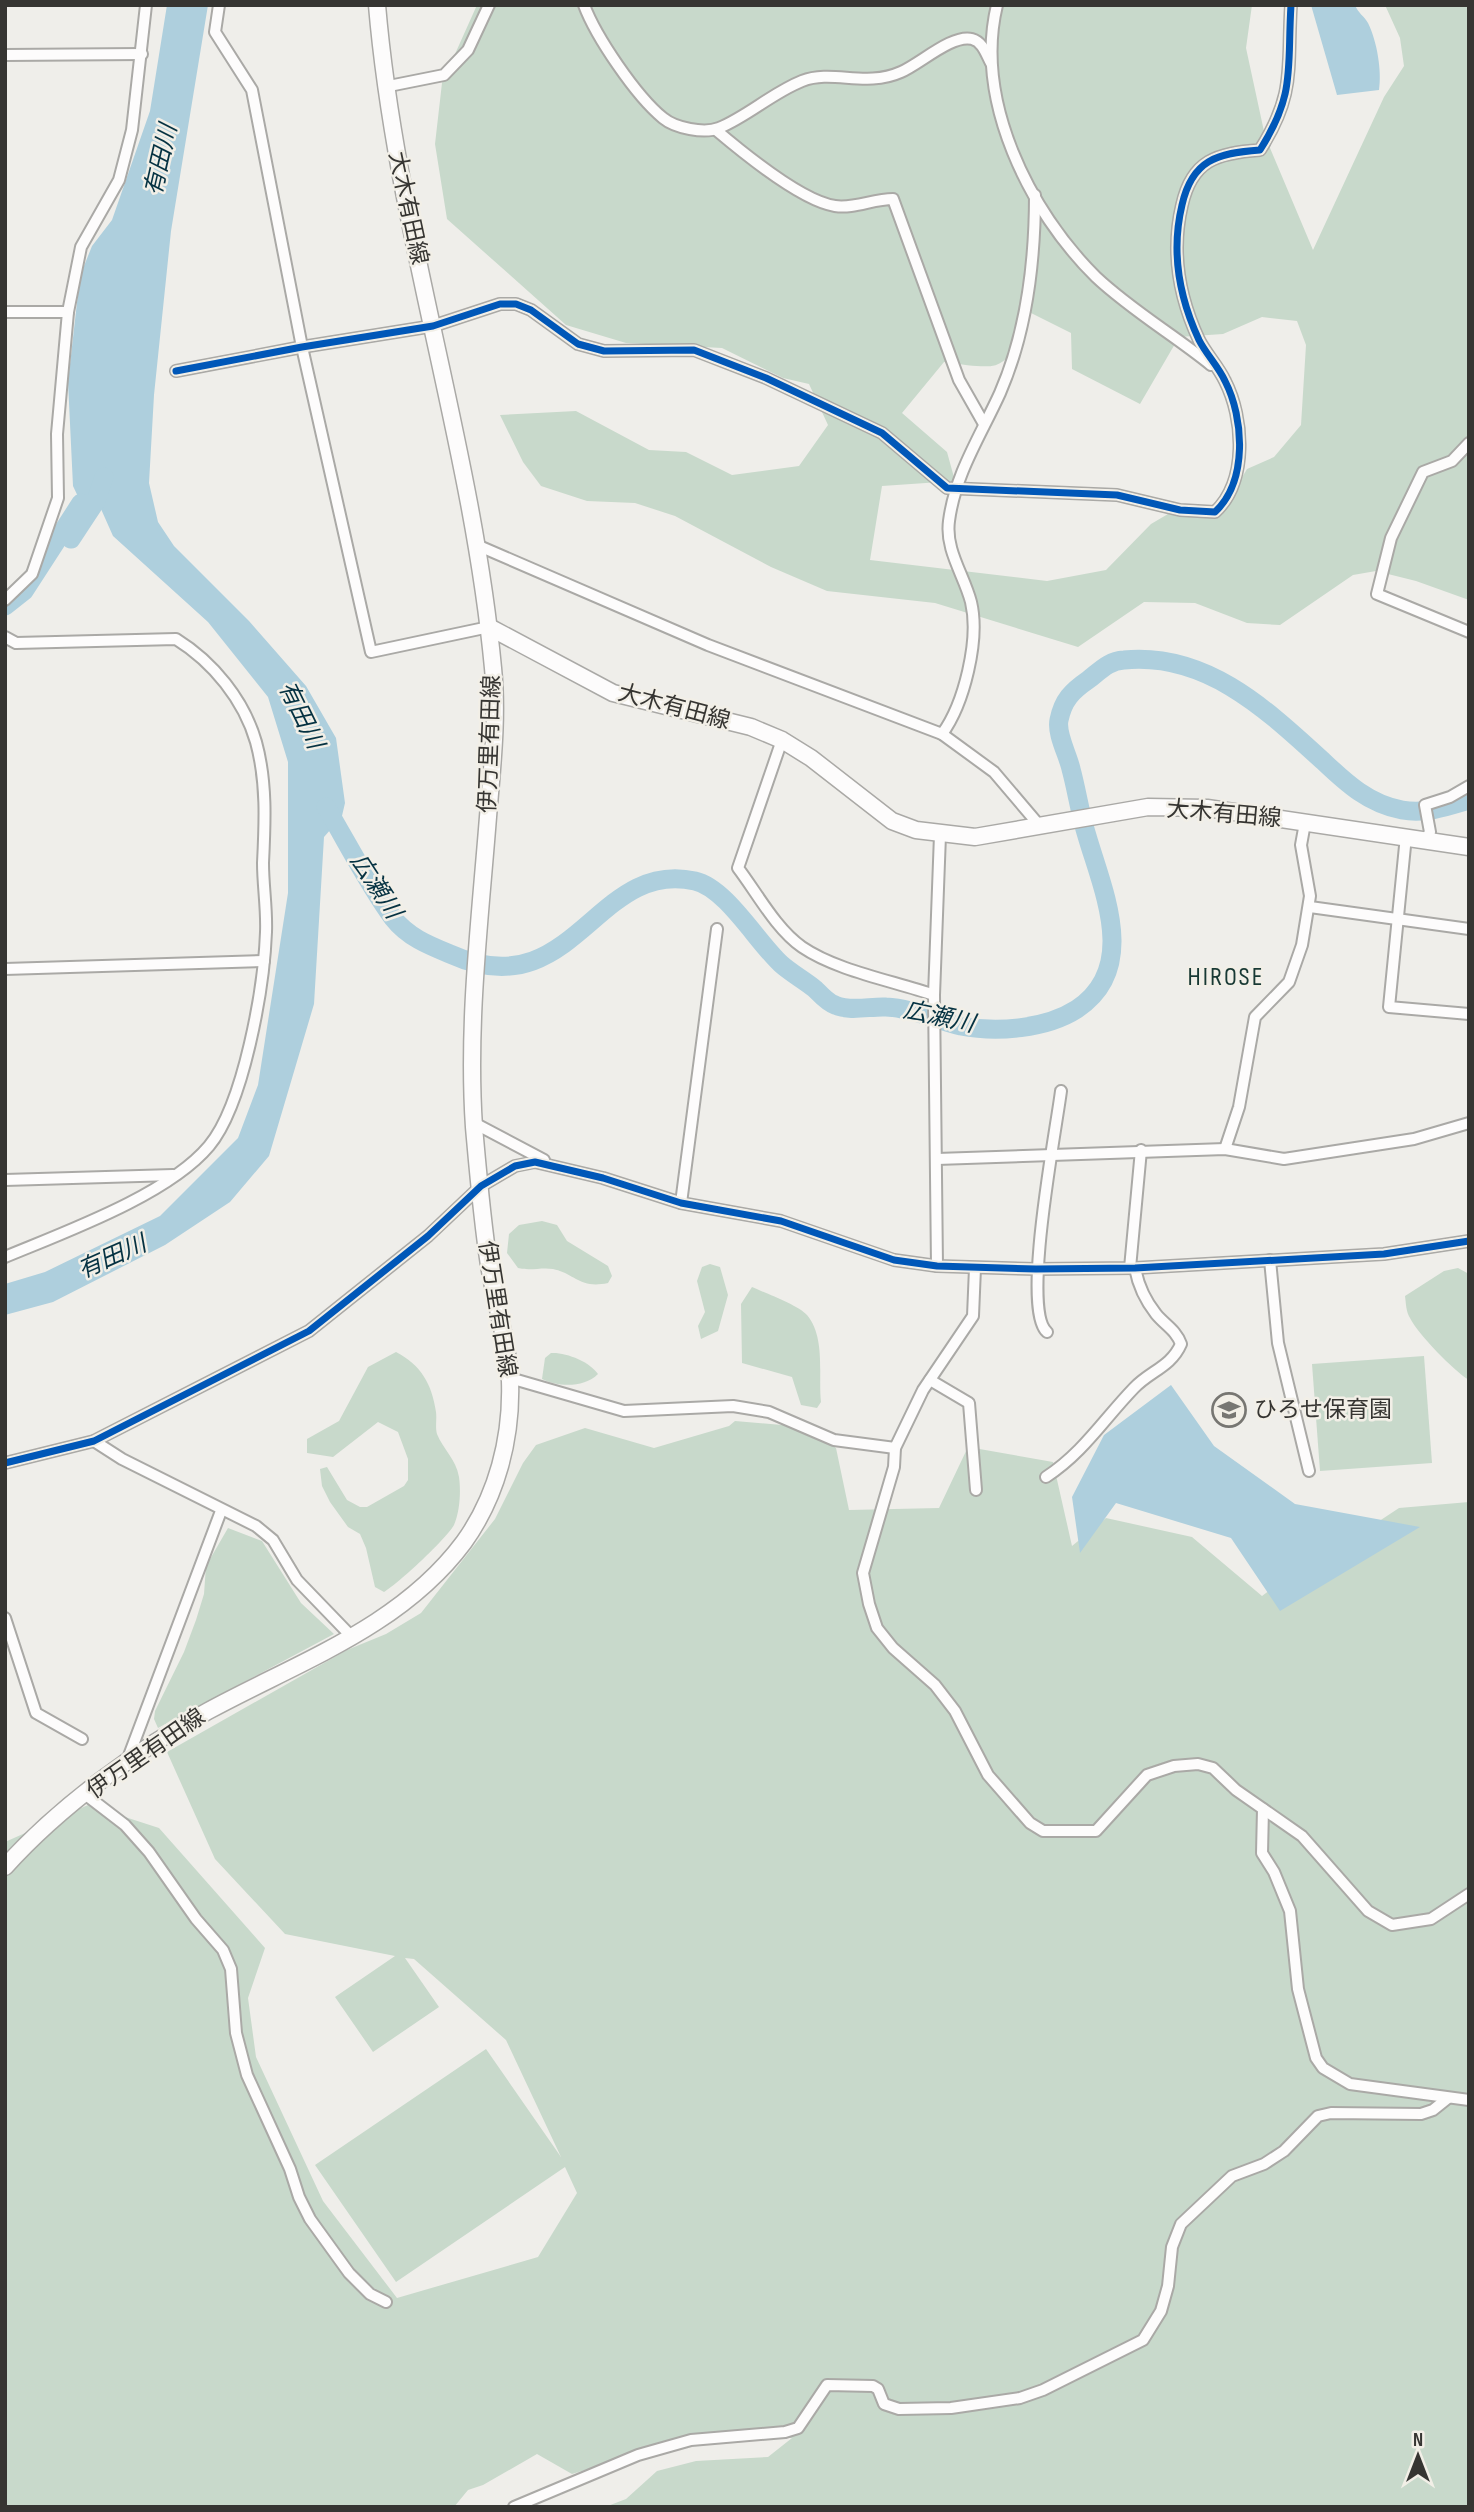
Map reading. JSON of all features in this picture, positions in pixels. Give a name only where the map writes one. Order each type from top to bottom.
[{"type":"main road","name":"大木有田線","points":[[377,5],[384,87],[479,546],[489,627],[613,693],[751,727],[782,740],[811,758],[892,821],[940,835],[975,837],[1148,807],[1207,808],[1406,836],[1428,835],[1469,847]]},
{"type":"main road","name":"伊万里有田線","points":[[5,1867],[36,1836],[125,1765],[203,1714],[352,1637],[404,1605],[437,1576],[485,1508],[503,1460],[510,1378],[488,1259],[474,1123],[473,1007],[495,730],[494,676],[489,627]]},
{"type":"street","points":[[5,600],[32,573],[58,498],[57,434],[68,312],[81,247],[119,180],[132,130],[146,5]]},
{"type":"street","points":[[219,5],[215,32],[252,90],[302,346],[371,652],[489,627]]},
{"type":"street","points":[[384,87],[444,75],[468,50],[489,5]]},
{"type":"street","points":[[584,5],[616,60],[664,120],[687,129],[716,130],[803,80],[824,76],[876,80],[900,73],[959,39],[973,39],[982,45],[991,64],[1007,138],[1035,195],[1074,251],[1097,277],[1219,371]]},
{"type":"street","points":[[991,64],[997,5]]},
{"type":"street","points":[[176,371],[302,346],[433,326],[500,304],[516,304],[531,310],[572,340],[604,351],[694,349],[766,378],[882,433],[910,453],[947,488],[1117,495],[1180,510],[1215,512],[1224,504],[1236,478],[1238,445],[1234,407],[1219,371],[1199,341],[1188,310],[1177,270],[1175,232],[1187,182],[1204,162],[1236,152],[1260,150],[1279,121],[1290,82],[1291,5]]},
{"type":"street","points":[[5,55],[142,54]]},
{"type":"street","points":[[716,130],[742,152],[811,198],[834,206],[894,199],[959,380],[984,424]]},
{"type":"street","points":[[942,734],[959,706],[972,650],[972,605],[949,539],[949,523],[956,490],[1000,391],[1021,328],[1030,284],[1035,195]]},
{"type":"street","points":[[5,312],[68,312]]},
{"type":"street","points":[[1469,443],[1452,461],[1423,472],[1391,538],[1377,594],[1469,632]]},
{"type":"street","points":[[479,546],[708,645],[942,734],[994,772],[1039,825]]},
{"type":"street","points":[[5,636],[16,643],[176,639],[195,651],[229,688],[245,714],[256,741],[262,774],[267,839],[263,863],[264,961],[251,1036],[232,1104],[211,1144],[189,1167],[141,1196],[5,1256]]},
{"type":"street","points":[[782,740],[738,867],[785,930],[802,947],[822,957],[934,995]]},
{"type":"street","points":[[1428,835],[1425,805],[1450,797],[1469,786]]},
{"type":"street","points":[[1226,1149],[1239,1107],[1255,1017],[1289,982],[1302,945],[1310,907],[1301,845],[1305,823]]},
{"type":"street","points":[[937,1266],[934,995],[940,835]]},
{"type":"street","points":[[1406,836],[1389,1007],[1469,1014]]},
{"type":"street","points":[[1310,907],[1469,929]]},
{"type":"street","points":[[681,1203],[717,929]]},
{"type":"street","points":[[5,969],[264,961]]},
{"type":"street","points":[[1047,1332],[1039,1318],[1035,1269],[1061,1091]]},
{"type":"street","points":[[474,1123],[526,1153],[556,1165],[681,1203],[780,1222],[894,1260],[937,1266],[1133,1268],[1384,1254],[1469,1241]]},
{"type":"street","points":[[937,1159],[1226,1149],[1284,1159],[1414,1139],[1469,1123]]},
{"type":"street","points":[[1046,1477],[1071,1461],[1136,1385],[1165,1367],[1181,1344],[1177,1333],[1157,1315],[1138,1286],[1133,1268],[1141,1150]]},
{"type":"street","points":[[5,1463],[94,1441],[309,1331],[428,1236],[481,1186],[515,1166],[535,1162],[556,1165]]},
{"type":"street","points":[[5,1180],[176,1175]]},
{"type":"street","points":[[1270,1260],[1278,1343],[1309,1471]]},
{"type":"street","points":[[975,1268],[973,1316],[930,1380],[895,1448],[894,1467],[863,1573],[877,1628],[935,1685],[955,1712],[988,1775],[1030,1823],[1043,1831],[1096,1831],[1147,1775],[1174,1766],[1198,1764],[1213,1768],[1302,1836],[1360,1903],[1392,1926],[1432,1919],[1469,1894]]},
{"type":"street","points":[[510,1378],[624,1411],[733,1406],[769,1412],[834,1440],[895,1448]]},
{"type":"street","points":[[930,1380],[969,1403],[975,1490]]},
{"type":"street","points":[[94,1441],[122,1459],[221,1511],[257,1526],[273,1540],[297,1580],[352,1637]]},
{"type":"street","points":[[125,1765],[221,1511]]},
{"type":"street","points":[[5,1618],[36,1713],[82,1739]]},
{"type":"street","points":[[86,1795],[125,1825],[149,1852],[196,1919],[223,1950],[231,1969],[236,2032],[247,2075],[290,2169],[299,2197],[310,2219],[349,2273],[370,2294],[386,2302]]},
{"type":"street","points":[[1263,1808],[1262,1853],[1274,1872],[1290,1911],[1298,1989],[1316,2058],[1323,2068],[1350,2084],[1469,2100]]},
{"type":"street","points":[[514,2507],[638,2455],[691,2440],[785,2432],[798,2428],[827,2385],[873,2386],[884,2404],[899,2409],[997,2403],[1043,2390],[1143,2340],[1161,2311],[1168,2286],[1172,2246],[1181,2224],[1232,2176],[1264,2164],[1284,2151],[1318,2116],[1331,2113],[1420,2114],[1433,2110],[1448,2098]]},
{"type":"green space","points":[[477,5],[1252,5],[1246,48],[1265,136],[1313,250],[1384,97],[1404,66],[1400,38],[1385,5],[1469,5],[1469,600],[1416,581],[1376,571],[1353,575],[1280,625],[1247,623],[1195,603],[1144,602],[1078,647],[935,603],[827,591],[771,567],[675,516],[635,503],[587,501],[541,486],[523,462],[500,415],[576,411],[649,450],[686,452],[732,475],[799,466],[828,425],[809,384],[783,378],[722,348],[626,343],[566,325],[447,219],[435,144],[442,83]],"holes":[[[1031,313],[1071,333],[1072,369],[1140,404],[1179,337],[1223,334],[1262,317],[1297,321],[1306,345],[1301,425],[1274,457],[1247,469],[1218,518],[1168,514],[1151,524],[1106,570],[1047,581],[870,560],[882,486],[955,481],[947,452],[902,413],[944,362],[981,366],[1001,363],[1008,356]]]},
{"type":"green space","points":[[542,1221],[557,1225],[567,1241],[608,1266],[612,1276],[608,1283],[584,1283],[553,1269],[518,1268],[507,1253],[509,1234],[519,1225]]},
{"type":"green space","points":[[710,1264],[720,1267],[728,1295],[718,1331],[701,1339],[698,1326],[705,1312],[697,1281],[702,1267]]},
{"type":"green space","points":[[1458,1268],[1469,1274],[1469,1380],[1446,1361],[1420,1333],[1406,1307],[1405,1296],[1444,1271]]},
{"type":"green space","points":[[752,1287],[796,1307],[807,1315],[813,1324],[820,1357],[821,1402],[817,1408],[801,1405],[792,1377],[742,1363],[741,1304]]},
{"type":"green space","points":[[396,1352],[419,1369],[428,1384],[436,1412],[437,1434],[457,1471],[460,1495],[456,1519],[450,1531],[422,1560],[384,1592],[375,1587],[360,1534],[348,1527],[330,1502],[322,1486],[320,1469],[327,1467],[347,1500],[360,1507],[367,1507],[404,1486],[408,1480],[408,1459],[398,1432],[378,1422],[333,1457],[307,1453],[307,1439],[339,1421],[368,1367]]},
{"type":"green space","points":[[551,1353],[577,1359],[598,1374],[586,1382],[571,1385],[542,1379],[545,1358]]},
{"type":"green space","points":[[1424,1356],[1432,1463],[1320,1471],[1312,1364]]},
{"type":"green space","points":[[735,1421],[805,1427],[836,1448],[849,1510],[939,1508],[968,1447],[1053,1462],[1072,1546],[1106,1518],[1192,1537],[1262,1596],[1312,1559],[1349,1541],[1399,1508],[1469,1502],[1469,2507],[605,2507],[626,2499],[657,2471],[696,2461],[768,2457],[792,2438],[694,2437],[572,2474],[537,2454],[483,2485],[468,2490],[454,2507],[5,2507],[5,1842],[88,1805],[159,1828],[265,1948],[248,1998],[256,2057],[323,2201],[397,2298],[538,2257],[577,2193],[565,2167],[396,2282],[315,2165],[486,2049],[561,2157],[506,2040],[414,1959],[405,1958],[439,2007],[373,2052],[335,1997],[395,1956],[285,1934],[215,1859],[167,1752],[347,1650],[386,1634],[421,1613],[495,1519],[523,1463],[536,1445],[585,1428],[654,1448],[729,1426]]},
{"type":"green space","points":[[228,1528],[262,1541],[301,1603],[334,1634],[158,1728],[154,1719],[155,1711],[184,1652],[196,1620],[204,1594],[206,1566]]},
{"type":"water","name":"有田川","points":[[167,5],[208,5],[171,231],[154,395],[149,483],[158,522],[174,546],[249,621],[306,686],[336,738],[345,803],[338,833],[331,829],[324,837],[314,1004],[269,1156],[230,1202],[165,1245],[53,1302],[5,1315],[5,1284],[45,1272],[160,1216],[238,1138],[258,1085],[288,893],[288,762],[268,697],[208,622],[113,536],[97,500],[89,497],[81,503],[73,486],[68,382],[80,276],[92,246],[112,220],[150,111]]},
{"type":"water","points":[[1311,5],[1355,5],[1368,23],[1374,38],[1379,65],[1379,90],[1337,95]]},
{"type":"water","points":[[1171,1385],[1214,1446],[1295,1504],[1420,1527],[1280,1611],[1231,1538],[1116,1503],[1080,1553],[1072,1497],[1104,1435]]},
{"type":"waterway","points":[[5,606],[24,591],[81,503],[71,539],[96,501],[104,477]]},
{"type":"waterway","name":"広瀬川","points":[[326,807],[393,918],[426,944],[450,954],[492,966],[527,963],[556,949],[632,891],[661,880],[695,881],[718,894],[781,964],[832,1004],[847,1008],[895,1008],[961,1026],[1005,1029],[1036,1025],[1065,1016],[1096,992],[1107,972],[1112,951],[1107,904],[1059,726],[1063,707],[1069,697],[1109,664],[1124,660],[1154,660],[1182,665],[1208,675],[1257,704],[1349,785],[1379,803],[1402,810],[1419,811],[1469,800]]},
{"type":"cycle path","points":[[176,371],[433,326],[500,304],[516,304],[531,310],[578,344],[604,351],[694,350],[766,378],[882,433],[947,488],[1117,495],[1180,510],[1215,512],[1226,499],[1233,484],[1238,467],[1239,431],[1225,381],[1199,340],[1186,307],[1177,257],[1179,222],[1186,190],[1200,169],[1219,157],[1260,150],[1272,130],[1288,80],[1291,5]]},
{"type":"cycle path","points":[[5,1463],[94,1441],[309,1331],[428,1236],[481,1186],[515,1166],[535,1162],[603,1178],[681,1203],[781,1221],[894,1260],[937,1266],[1135,1268],[1384,1254],[1469,1241]]},
{"type":"place","name":"ひろせ保育園","points":[[1229,1410]]},
{"type":"district","name":"HIROSE","points":[[1226,977]]}]
